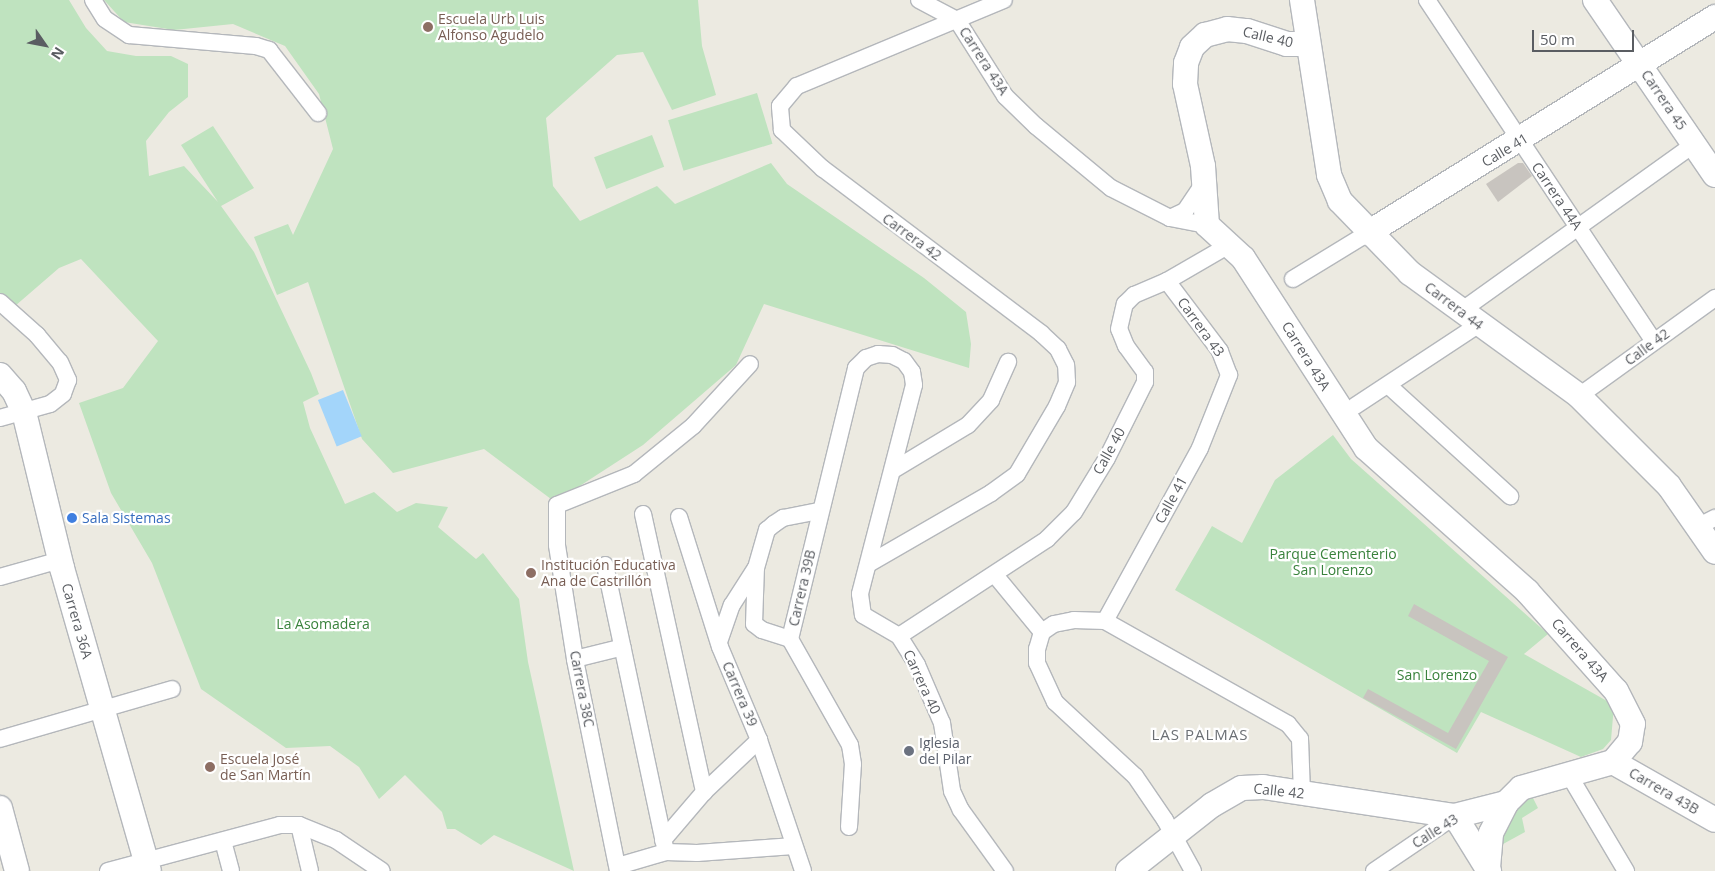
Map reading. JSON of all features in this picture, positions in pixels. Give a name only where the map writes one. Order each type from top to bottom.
[{"type":"street","points":[[93,0],[106,19],[129,35],[256,46],[269,50],[318,113]]},
{"type":"street","name":"Carrera 43A","points":[[919,0],[957,20],[994,82],[1036,126],[1112,188],[1170,218],[1207,225],[1230,245],[1268,294],[1366,448],[1527,591],[1616,691],[1632,724],[1630,742],[1613,762]]},
{"type":"street","points":[[957,20],[1004,0]]},
{"type":"street","name":"Carrera 44","points":[[1302,0],[1333,189],[1340,201],[1368,233],[1410,273],[1469,318],[1579,396],[1707,522],[1715,552]]},
{"type":"street","name":"Carrera 44A","points":[[1426,0],[1654,342]]},
{"type":"street","name":"Carrera 45","points":[[1595,0],[1715,175]]},
{"type":"street","name":"Calle 41","points":[[1293,279],[1640,66],[1715,17]]},
{"type":"street","name":"Carrera 42","points":[[870,563],[991,493],[1017,474],[1038,441],[1067,382],[1066,365],[1058,349],[1041,333],[847,190],[782,130],[780,106],[797,86],[957,20]]},
{"type":"street","name":"Calle 40","points":[[1207,225],[1205,182],[1185,84],[1186,63],[1192,47],[1205,36],[1228,29],[1247,31],[1287,44],[1308,44]]},
{"type":"street","points":[[1355,406],[1389,386],[1578,228],[1694,144]]},
{"type":"street","points":[[1170,218],[1185,211],[1205,182]]},
{"type":"street","name":"Calle 40","points":[[899,636],[995,575],[1047,539],[1074,512],[1107,458],[1145,382],[1145,372],[1126,346],[1119,329],[1120,317],[1125,304],[1134,295],[1167,281],[1230,245]]},
{"type":"street","name":"Carrera 43","points":[[1167,281],[1220,351],[1229,375]]},
{"type":"street","name":"Calle 42","points":[[1579,396],[1714,301]]},
{"type":"street","points":[[0,302],[60,362],[68,380],[66,388],[50,404],[0,418]]},
{"type":"street","name":"Carrera 40","points":[[856,368],[866,358],[878,354],[892,355],[904,361],[912,372],[914,385],[895,469],[860,594],[862,615],[899,636],[917,665],[942,723],[952,791],[961,810],[1005,871]]},
{"type":"street","points":[[895,469],[968,425],[991,400],[1008,362]]},
{"type":"street","name":"Carrera 38C","points":[[618,869],[575,659],[557,545],[556,505],[634,474],[693,426],[750,364]]},
{"type":"street","name":"Carrera 39B","points":[[849,827],[853,764],[850,746],[790,639],[819,511],[856,368]]},
{"type":"street","name":"Carrera 36A","points":[[0,375],[14,391],[24,412],[60,560],[101,709],[148,866]]},
{"type":"street","name":"Calle 41","points":[[1105,621],[1200,448],[1229,375]]},
{"type":"street","points":[[1389,386],[1510,496]]},
{"type":"street","points":[[790,639],[762,630],[754,624],[756,568],[767,530],[783,518],[819,511]]},
{"type":"street","points":[[642,514],[704,792]]},
{"type":"street","name":"Carrera 39","points":[[679,516],[718,642],[759,740],[803,871]]},
{"type":"street","points":[[0,577],[60,560]]},
{"type":"street","points":[[605,566],[664,846]]},
{"type":"street","points":[[718,642],[732,605],[756,568]]},
{"type":"street","points":[[995,575],[1042,632]]},
{"type":"street","points":[[1193,871],[1174,836],[1135,776],[1055,702],[1037,663],[1037,649],[1042,632],[1054,624],[1074,620],[1105,621],[1288,724],[1300,739],[1302,794]]},
{"type":"street","points":[[575,659],[623,647]]},
{"type":"street","points":[[0,739],[172,689]]},
{"type":"street","points":[[618,869],[664,846],[704,792],[759,740]]},
{"type":"street","name":"Calle 43","points":[[1374,871],[1455,816],[1506,802],[1522,788],[1613,762]]},
{"type":"street","name":"Carrera 43B","points":[[1613,762],[1715,820]]},
{"type":"street","points":[[1569,775],[1626,871]]},
{"type":"street","name":"Calle 42","points":[[1128,871],[1212,805],[1242,788],[1263,786],[1302,794],[1455,816]]},
{"type":"street","points":[[1488,870],[1491,833],[1506,802]]},
{"type":"street","points":[[0,808],[17,871]]},
{"type":"street","points":[[1455,816],[1488,870]]},
{"type":"street","points":[[108,871],[148,866],[222,841],[280,825],[299,825],[336,840],[382,871]]},
{"type":"street","points":[[299,825],[310,871]]},
{"type":"street","points":[[222,841],[231,871]]},
{"type":"street","points":[[664,846],[697,853],[794,846]]},
{"type":"green space","name":"La Asomadera","points":[[0,0],[69,0],[86,28],[107,51],[136,56],[171,56],[188,64],[188,97],[169,112],[146,141],[149,176],[184,166],[218,202],[181,145],[213,126],[254,188],[221,206],[254,252],[311,373],[319,394],[303,402],[310,428],[345,504],[374,492],[397,512],[416,503],[448,507],[438,527],[476,559],[483,553],[519,599],[528,662],[574,871],[494,835],[481,845],[455,829],[447,829],[442,812],[405,775],[379,799],[359,767],[330,746],[286,748],[201,689],[152,563],[111,493],[79,403],[123,388],[158,341],[81,259],[59,268],[15,306],[0,294]]},
{"type":"green space","points":[[104,0],[698,0],[702,46],[716,95],[672,110],[643,52],[617,55],[546,118],[553,186],[580,221],[657,186],[675,204],[771,163],[787,184],[924,278],[966,312],[971,344],[969,368],[764,304],[736,365],[643,445],[555,502],[484,449],[393,473],[362,439],[308,282],[277,295],[254,237],[288,224],[293,235],[333,149],[319,94],[285,46],[233,24],[174,30],[124,22]]},
{"type":"green space","points":[[757,93],[772,144],[684,171],[668,120]]},
{"type":"green space","points":[[652,135],[664,167],[606,189],[594,157]]},
{"type":"green space","name":"Parque Cementerio San Lorenzo","points":[[1333,435],[1351,459],[1548,634],[1524,654],[1614,705],[1611,740],[1603,749],[1581,757],[1481,712],[1457,753],[1175,590],[1212,526],[1242,543],[1275,480]]},
{"type":"green space","points":[[1532,796],[1538,808],[1522,818],[1525,832],[1494,849],[1520,800]]},
{"type":"water","points":[[343,390],[362,436],[337,446],[318,400]]},
{"type":"building","points":[[1518,163],[1523,163],[1532,176],[1498,202],[1486,184]]},
{"type":"building","points":[[1414,604],[1508,657],[1456,749],[1363,698],[1368,689],[1448,733],[1489,661],[1408,616]]},
{"type":"place","name":"Escuela Urb Luis Alfonso Agudelo","points":[[428,27]]},
{"type":"place","name":"Sala Sistemas","points":[[72,518]]},
{"type":"place","name":"Institución Educativa Ana de Castrillón","points":[[531,573]]},
{"type":"place","name":"Iglesia del Pilar","points":[[909,751]]},
{"type":"place","name":"Escuela José de San Martín","points":[[210,767]]},
{"type":"district","name":"LAS PALMAS","points":[[1200,735]]},
{"type":"park label","name":"San Lorenzo","points":[[1437,675]]}]
